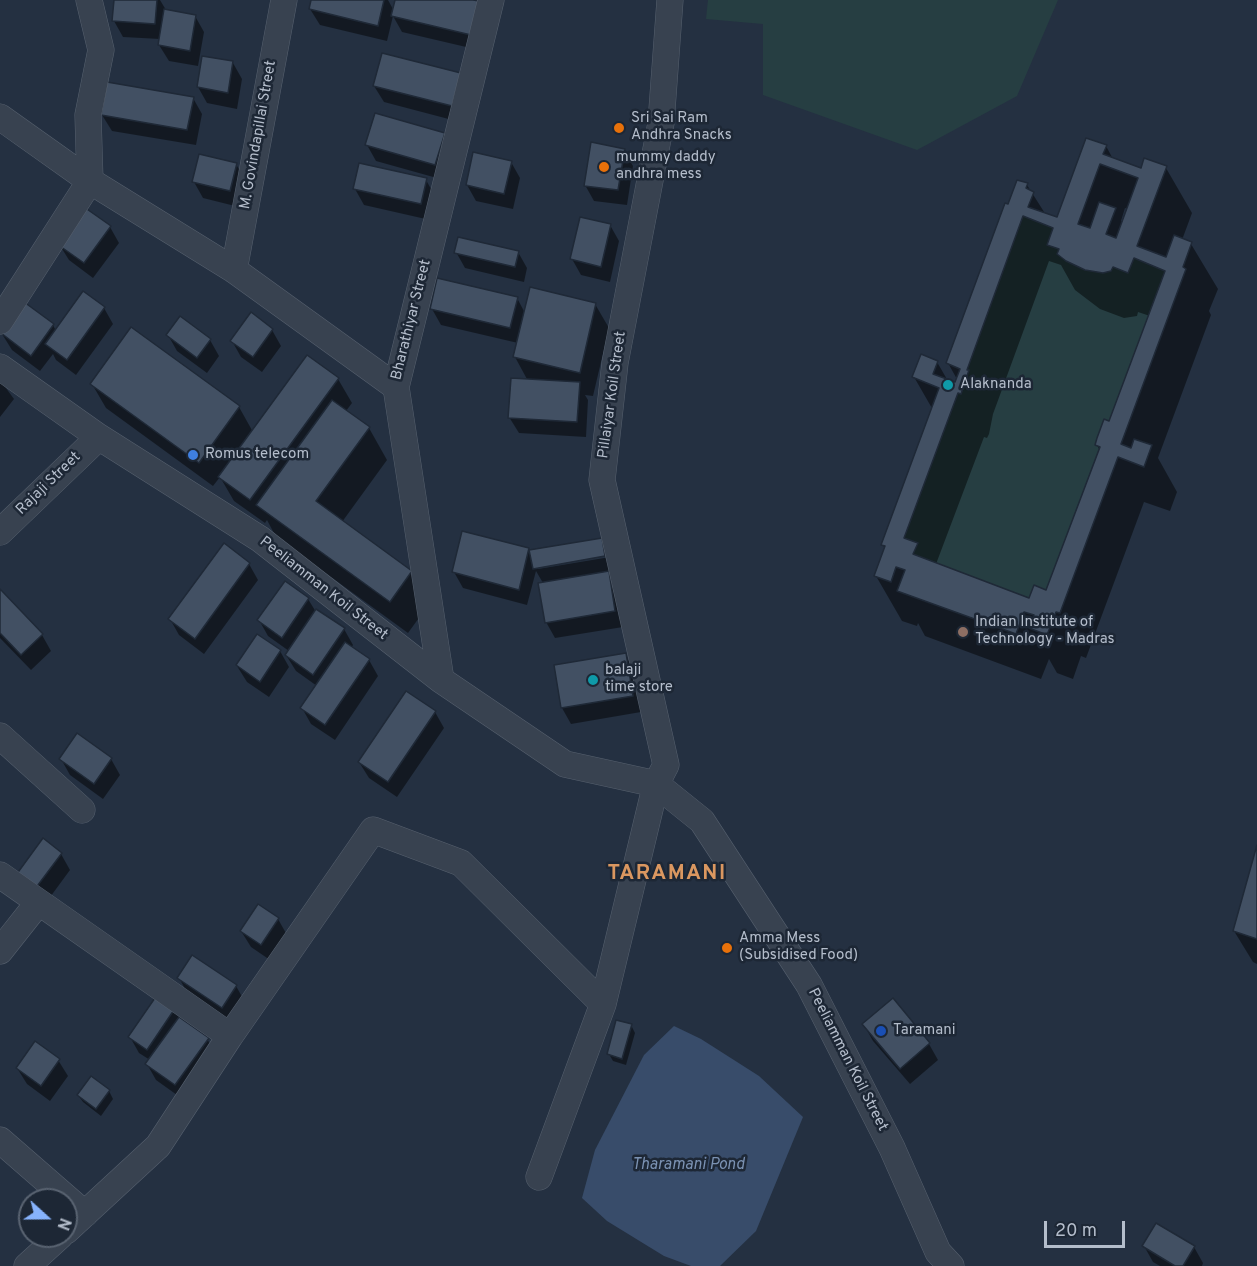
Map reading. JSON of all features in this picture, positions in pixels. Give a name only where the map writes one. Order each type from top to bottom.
[{"type":"street","points":[[0,321],[90,181],[88,115],[101,50],[89,0]]},
{"type":"street","name":"M. Govindapillai Street","points":[[234,270],[284,0]]},
{"type":"street","name":"Bharathiyar Street","points":[[441,680],[396,387],[491,0]]},
{"type":"street","name":"Pillaiyar Koil Street","points":[[656,784],[666,765],[602,480],[615,363],[661,123],[670,0]]},
{"type":"street","points":[[0,117],[90,181],[234,270],[396,387]]},
{"type":"street","name":"Peeliamman Koil Street","points":[[0,367],[99,437],[260,539],[441,680],[566,764],[656,784],[702,821],[809,985],[892,1148],[939,1261]]},
{"type":"street","name":"Rajaji Street","points":[[0,532],[99,437]]},
{"type":"street","points":[[0,736],[82,810]]},
{"type":"street","points":[[539,1177],[603,1004],[656,784]]},
{"type":"street","points":[[78,1220],[158,1146],[230,1036],[373,830],[460,863],[603,1004]]},
{"type":"street","points":[[0,875],[230,1036]]},
{"type":"street","points":[[0,951],[39,903]]},
{"type":"street","points":[[0,1140],[85,1214]]},
{"type":"street","points":[[27,1266],[47,1248]]},
{"type":"green space","points":[[708,0],[1058,0],[1017,96],[917,150],[763,95],[763,24],[706,19]]},
{"type":"green space","points":[[1023,216],[1053,228],[1048,245],[1059,249],[1057,254],[1066,261],[1085,270],[1103,273],[1111,271],[1113,267],[1128,273],[1134,258],[1165,271],[1046,590],[1029,598],[913,554],[917,543],[904,538],[958,393],[961,394],[969,371],[967,370]]},
{"type":"water","name":"Tharamani Pond","points":[[674,1026],[701,1039],[759,1076],[803,1117],[756,1231],[720,1266],[691,1266],[664,1256],[607,1221],[582,1198],[595,1150],[644,1055]]},
{"type":"building","points":[[114,0],[157,0],[155,24],[112,21]]},
{"type":"building","points":[[311,0],[384,0],[378,26],[309,9]]},
{"type":"building","points":[[395,0],[479,1],[471,35],[391,16]]},
{"type":"building","points":[[164,9],[196,15],[190,51],[158,45]]},
{"type":"building","points":[[382,53],[461,73],[452,106],[373,86]]},
{"type":"building","points":[[202,56],[233,61],[228,93],[197,87]]},
{"type":"building","points":[[107,82],[194,97],[187,130],[101,115]]},
{"type":"building","points":[[375,113],[445,133],[435,165],[365,145]]},
{"type":"building","name":"Alaknanda","points":[[1086,138],[1107,145],[1103,154],[1141,168],[1144,158],[1167,166],[1137,246],[1166,257],[1174,235],[1192,242],[1183,267],[1186,269],[1121,444],[1131,448],[1134,439],[1152,445],[1144,467],[1118,457],[1060,613],[1056,612],[1047,635],[1029,628],[1034,615],[1024,612],[1016,634],[897,591],[905,570],[896,567],[891,582],[874,576],[885,546],[881,545],[939,388],[912,377],[921,354],[938,361],[933,374],[955,382],[960,369],[946,363],[1005,203],[1008,204],[1017,180],[1028,183],[1026,188],[1034,192],[1028,207],[1057,217]],"holes":[[[1100,164],[1138,178],[1116,238],[1106,234],[1116,208],[1099,202],[1090,228],[1078,224]],[[1023,216],[1053,228],[1047,245],[1059,249],[1057,254],[1085,270],[1103,273],[1111,271],[1113,267],[1128,273],[1134,258],[1165,271],[1109,421],[1104,419],[1095,445],[1100,447],[1046,590],[1034,585],[1029,598],[913,554],[918,543],[904,538],[958,393],[961,394],[969,370],[967,370]]]},
{"type":"building","name":"mummy daddy andhra mess","points":[[591,142],[625,149],[618,190],[584,186]]},
{"type":"building","points":[[473,152],[512,161],[504,194],[466,185]]},
{"type":"building","points":[[199,154],[237,163],[230,191],[192,182]]},
{"type":"building","points":[[359,163],[427,178],[421,204],[353,189]]},
{"type":"building","points":[[84,207],[111,226],[84,263],[57,244]]},
{"type":"building","points":[[580,217],[611,224],[601,267],[570,259]]},
{"type":"building","points":[[458,237],[519,251],[515,267],[454,253]]},
{"type":"building","points":[[437,278],[518,297],[510,328],[430,309]]},
{"type":"building","points":[[530,287],[596,303],[580,373],[513,357]]},
{"type":"building","points":[[83,291],[105,307],[67,360],[45,344]]},
{"type":"building","points":[[24,302],[54,324],[31,356],[1,333]]},
{"type":"building","points":[[251,312],[273,329],[253,357],[230,341]]},
{"type":"building","points":[[180,316],[211,339],[197,358],[166,335]]},
{"type":"building","points":[[131,327],[240,406],[199,463],[90,384]]},
{"type":"building","points":[[307,355],[339,378],[250,500],[218,477]]},
{"type":"building","points":[[511,378],[580,382],[577,422],[508,418]]},
{"type":"building","points":[[332,400],[370,427],[316,501],[412,571],[390,602],[256,505]]},
{"type":"building","points":[[462,531],[529,548],[519,590],[452,572]]},
{"type":"building","points":[[602,538],[605,556],[533,569],[529,550]]},
{"type":"building","points":[[224,543],[250,563],[195,639],[168,619]]},
{"type":"building","points":[[609,571],[615,611],[545,623],[538,583]]},
{"type":"building","points":[[285,581],[309,598],[282,638],[257,620]]},
{"type":"building","points":[[0,589],[43,634],[21,655],[0,633]]},
{"type":"building","points":[[316,609],[345,628],[313,675],[285,655]]},
{"type":"building","points":[[257,634],[281,650],[260,682],[236,665]]},
{"type":"building","points":[[345,642],[370,659],[325,725],[300,708]]},
{"type":"building","name":"balaji time store","points":[[626,653],[633,696],[561,708],[554,665]]},
{"type":"building","points":[[406,691],[436,711],[388,782],[358,762]]},
{"type":"building","points":[[77,733],[112,758],[94,784],[59,759]]},
{"type":"building","points":[[43,838],[62,853],[35,889],[16,875]]},
{"type":"building","points":[[1257,845],[1257,939],[1233,931]]},
{"type":"building","points":[[258,904],[279,918],[261,945],[240,931]]},
{"type":"building","points":[[192,955],[237,985],[222,1008],[177,978]]},
{"type":"building","points":[[157,995],[176,1007],[147,1050],[128,1037]]},
{"type":"building","points":[[893,998],[930,1043],[900,1069],[862,1024]]},
{"type":"building","points":[[179,1017],[209,1038],[175,1085],[145,1064]]},
{"type":"building","points":[[616,1020],[632,1024],[622,1059],[607,1054]]},
{"type":"building","points":[[35,1041],[60,1059],[41,1086],[16,1068]]},
{"type":"building","points":[[91,1076],[110,1090],[96,1109],[77,1095]]},
{"type":"building","points":[[1156,1223],[1195,1246],[1183,1266],[1175,1266],[1142,1246]]},
{"type":"place","name":"Sri Sai Ram Andhra Snacks","points":[[619,128]]},
{"type":"place","name":"mummy daddy andhra mess","points":[[604,167]]},
{"type":"place","name":"Alaknanda","points":[[948,385]]},
{"type":"place","name":"Romus telecom","points":[[193,455]]},
{"type":"place","name":"Indian Institute of Technology - Madras","points":[[963,632]]},
{"type":"place","name":"balaji time store","points":[[593,680]]},
{"type":"place","name":"Amma Mess (Subsidised Food)","points":[[727,948]]},
{"type":"place","name":"Taramani","points":[[881,1031]]},
{"type":"district","name":"TARAMANI","points":[[667,875]]}]
